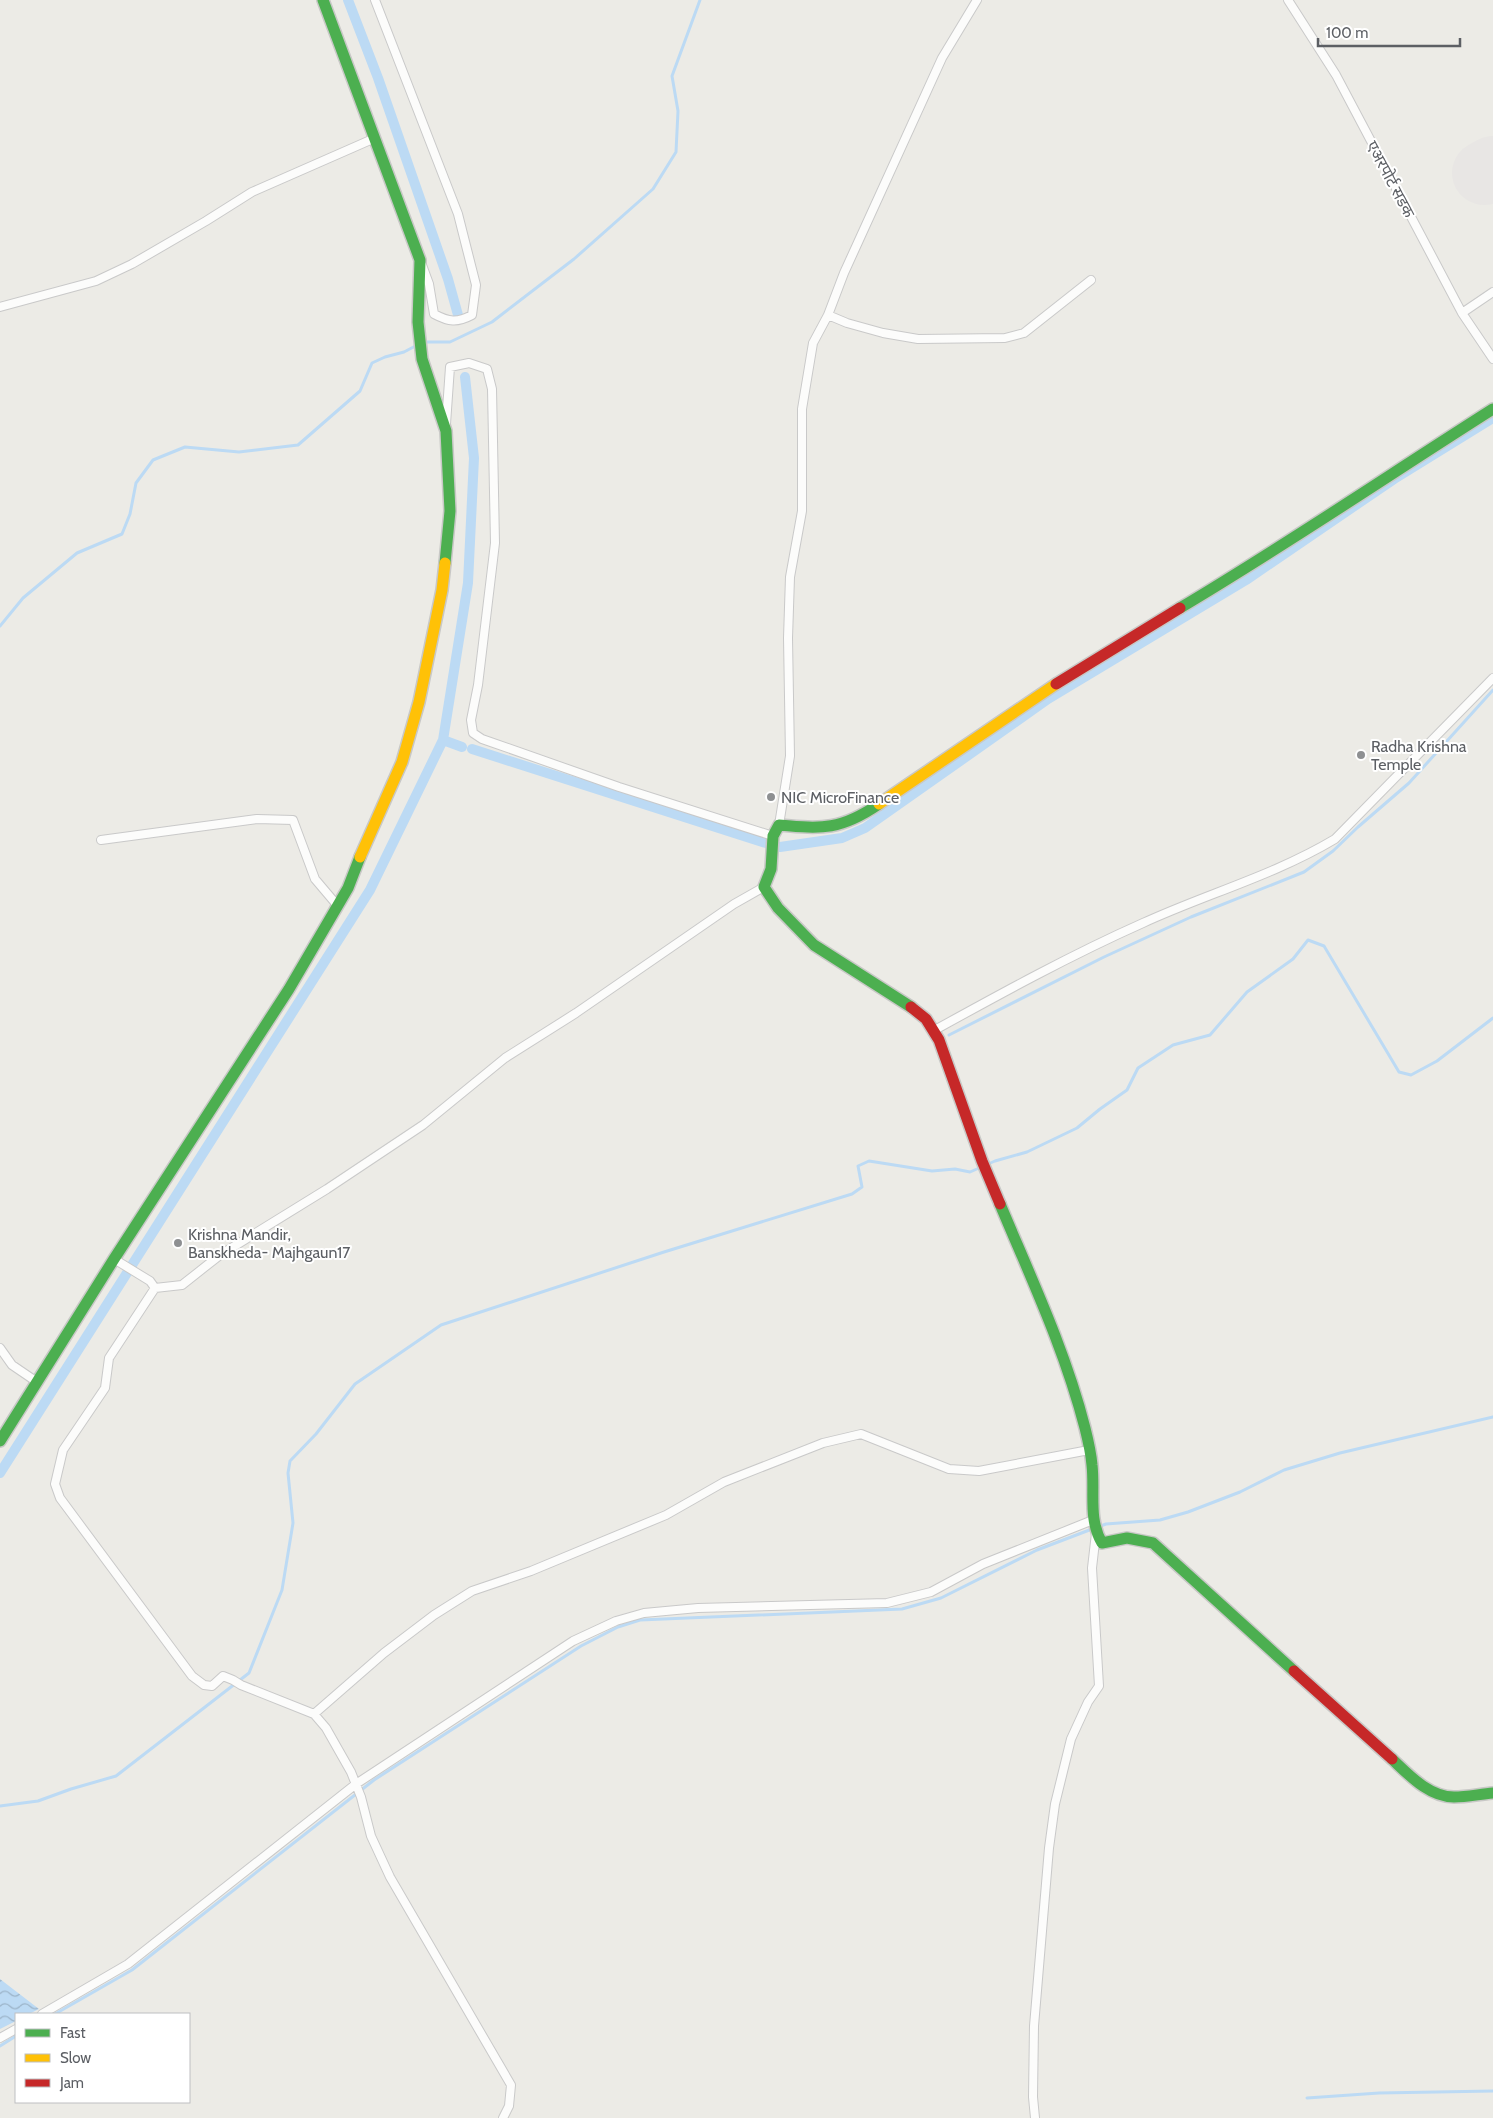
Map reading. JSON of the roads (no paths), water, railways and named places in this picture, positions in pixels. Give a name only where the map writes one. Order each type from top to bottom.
[{"type":"street","points":[[323,0],[429,284],[434,314],[449,322],[462,320],[472,315],[476,285],[458,214],[375,0]]},
{"type":"street","points":[[114,1260],[126,1266],[155,1288],[182,1285],[220,1255],[327,1189],[423,1124],[506,1058],[576,1013],[734,904],[764,887],[771,869],[773,836],[779,826],[790,756],[790,577],[802,511],[802,409],[807,367],[813,343],[828,315],[844,273],[942,58],[977,0]]},
{"type":"street","name":"एअरपोर्ट सडक","points":[[1288,0],[1336,75],[1462,312],[1493,359]]},
{"type":"street","points":[[0,307],[96,281],[132,264],[252,192],[375,138]]},
{"type":"street","points":[[420,260],[418,322],[422,359],[446,431]]},
{"type":"street","points":[[828,315],[847,323],[918,340],[1005,338],[1024,333],[1091,280]]},
{"type":"street","points":[[1462,312],[1493,292]]},
{"type":"street","points":[[0,1441],[289,989],[348,888],[379,811],[402,762],[419,702],[442,590],[450,511],[446,431],[447,378],[450,367],[470,363],[487,369],[492,389],[495,543],[478,685],[471,720],[472,733],[482,739],[619,787],[773,836]]},
{"type":"street","points":[[779,826],[810,828],[838,826],[862,816],[1063,679],[1246,569],[1351,499],[1493,409]]},
{"type":"street","points":[[933,1031],[993,997],[1143,923],[1304,857],[1334,839],[1493,678]]},
{"type":"street","points":[[101,840],[257,819],[293,820],[315,879],[337,905]]},
{"type":"street","points":[[764,887],[778,908],[814,945],[903,1001],[926,1019],[939,1040],[984,1166],[1066,1361],[1085,1429],[1092,1465],[1093,1520],[1096,1533],[1102,1543],[1121,1538],[1136,1537],[1153,1543],[1372,1742],[1414,1779],[1434,1793],[1452,1797],[1493,1793]]},
{"type":"street","points":[[155,1288],[109,1358],[105,1388],[64,1450],[55,1484],[60,1498],[192,1676],[204,1685],[212,1686],[223,1676],[241,1686],[314,1714],[326,1728],[342,1754],[356,1786],[372,1836],[390,1877],[511,2086],[509,2106],[503,2118]]},
{"type":"street","points":[[0,1348],[12,1365],[37,1382]]},
{"type":"street","points":[[314,1714],[384,1653],[472,1591],[531,1571],[666,1515],[724,1482],[823,1443],[860,1434],[949,1469],[979,1471],[1089,1450]]},
{"type":"street","points":[[44,2013],[128,1964],[356,1786],[572,1641],[616,1621],[644,1614],[698,1608],[887,1603],[931,1592],[983,1564],[1093,1520]]},
{"type":"street","points":[[1034,2118],[1032,2097],[1034,2026],[1049,1848],[1055,1804],[1071,1738],[1088,1702],[1099,1686],[1092,1568],[1096,1533]]},
{"type":"street","points":[[0,2038],[15,2030]]},
{"type":"water","points":[[0,1979],[39,2009],[31,2013],[15,2013],[15,2022],[0,2029]]},
{"type":"waterway","points":[[348,0],[378,78],[448,279],[458,315]]},
{"type":"waterway","points":[[0,626],[23,598],[77,553],[122,534],[130,514],[136,483],[153,460],[185,447],[239,452],[298,445],[360,391],[372,363],[404,352],[423,342],[450,342],[492,322],[574,259],[653,189],[676,152],[678,111],[672,76],[700,0]]},
{"type":"waterway","points":[[0,1473],[370,890],[443,740],[468,583],[474,458],[465,377]]},
{"type":"waterway","points":[[780,847],[842,838],[865,828],[1048,699],[1246,580],[1394,479],[1493,418]]},
{"type":"waterway","points":[[949,1035],[1104,957],[1191,917],[1304,872],[1333,851],[1409,783],[1493,690]]},
{"type":"waterway","points":[[443,740],[462,747]]},
{"type":"waterway","points":[[472,749],[769,844]]},
{"type":"waterway","points":[[0,1806],[38,1801],[116,1776],[249,1673],[282,1590],[293,1523],[288,1473],[290,1461],[316,1434],[355,1384],[441,1325],[664,1252],[852,1194],[862,1187],[858,1166],[869,1161],[932,1171],[955,1169],[970,1172],[995,1161],[1027,1152],[1077,1128],[1127,1090],[1138,1068],[1173,1045],[1210,1035],[1247,992],[1293,959],[1308,940],[1324,946],[1399,1072],[1411,1075],[1437,1061],[1493,1018]]},
{"type":"waterway","points":[[1098,1527],[1106,1524],[1160,1520],[1188,1512],[1240,1492],[1284,1470],[1340,1453],[1493,1417]]},
{"type":"waterway","points":[[57,2013],[132,1970],[374,1780],[581,1646],[618,1627],[640,1620],[902,1609],[941,1598],[1037,1550],[1092,1529]]},
{"type":"waterway","points":[[0,2046],[15,2037]]},
{"type":"waterway","points":[[1307,2098],[1379,2093],[1493,2091]]},
{"type":"place","name":"Radha Krishna Temple","points":[[1361,755]]},
{"type":"place","name":"NIC MicroFinance","points":[[771,797]]},
{"type":"place","name":"Krishna Mandir, Banskheda- Majhgaun17","points":[[178,1243]]}]
